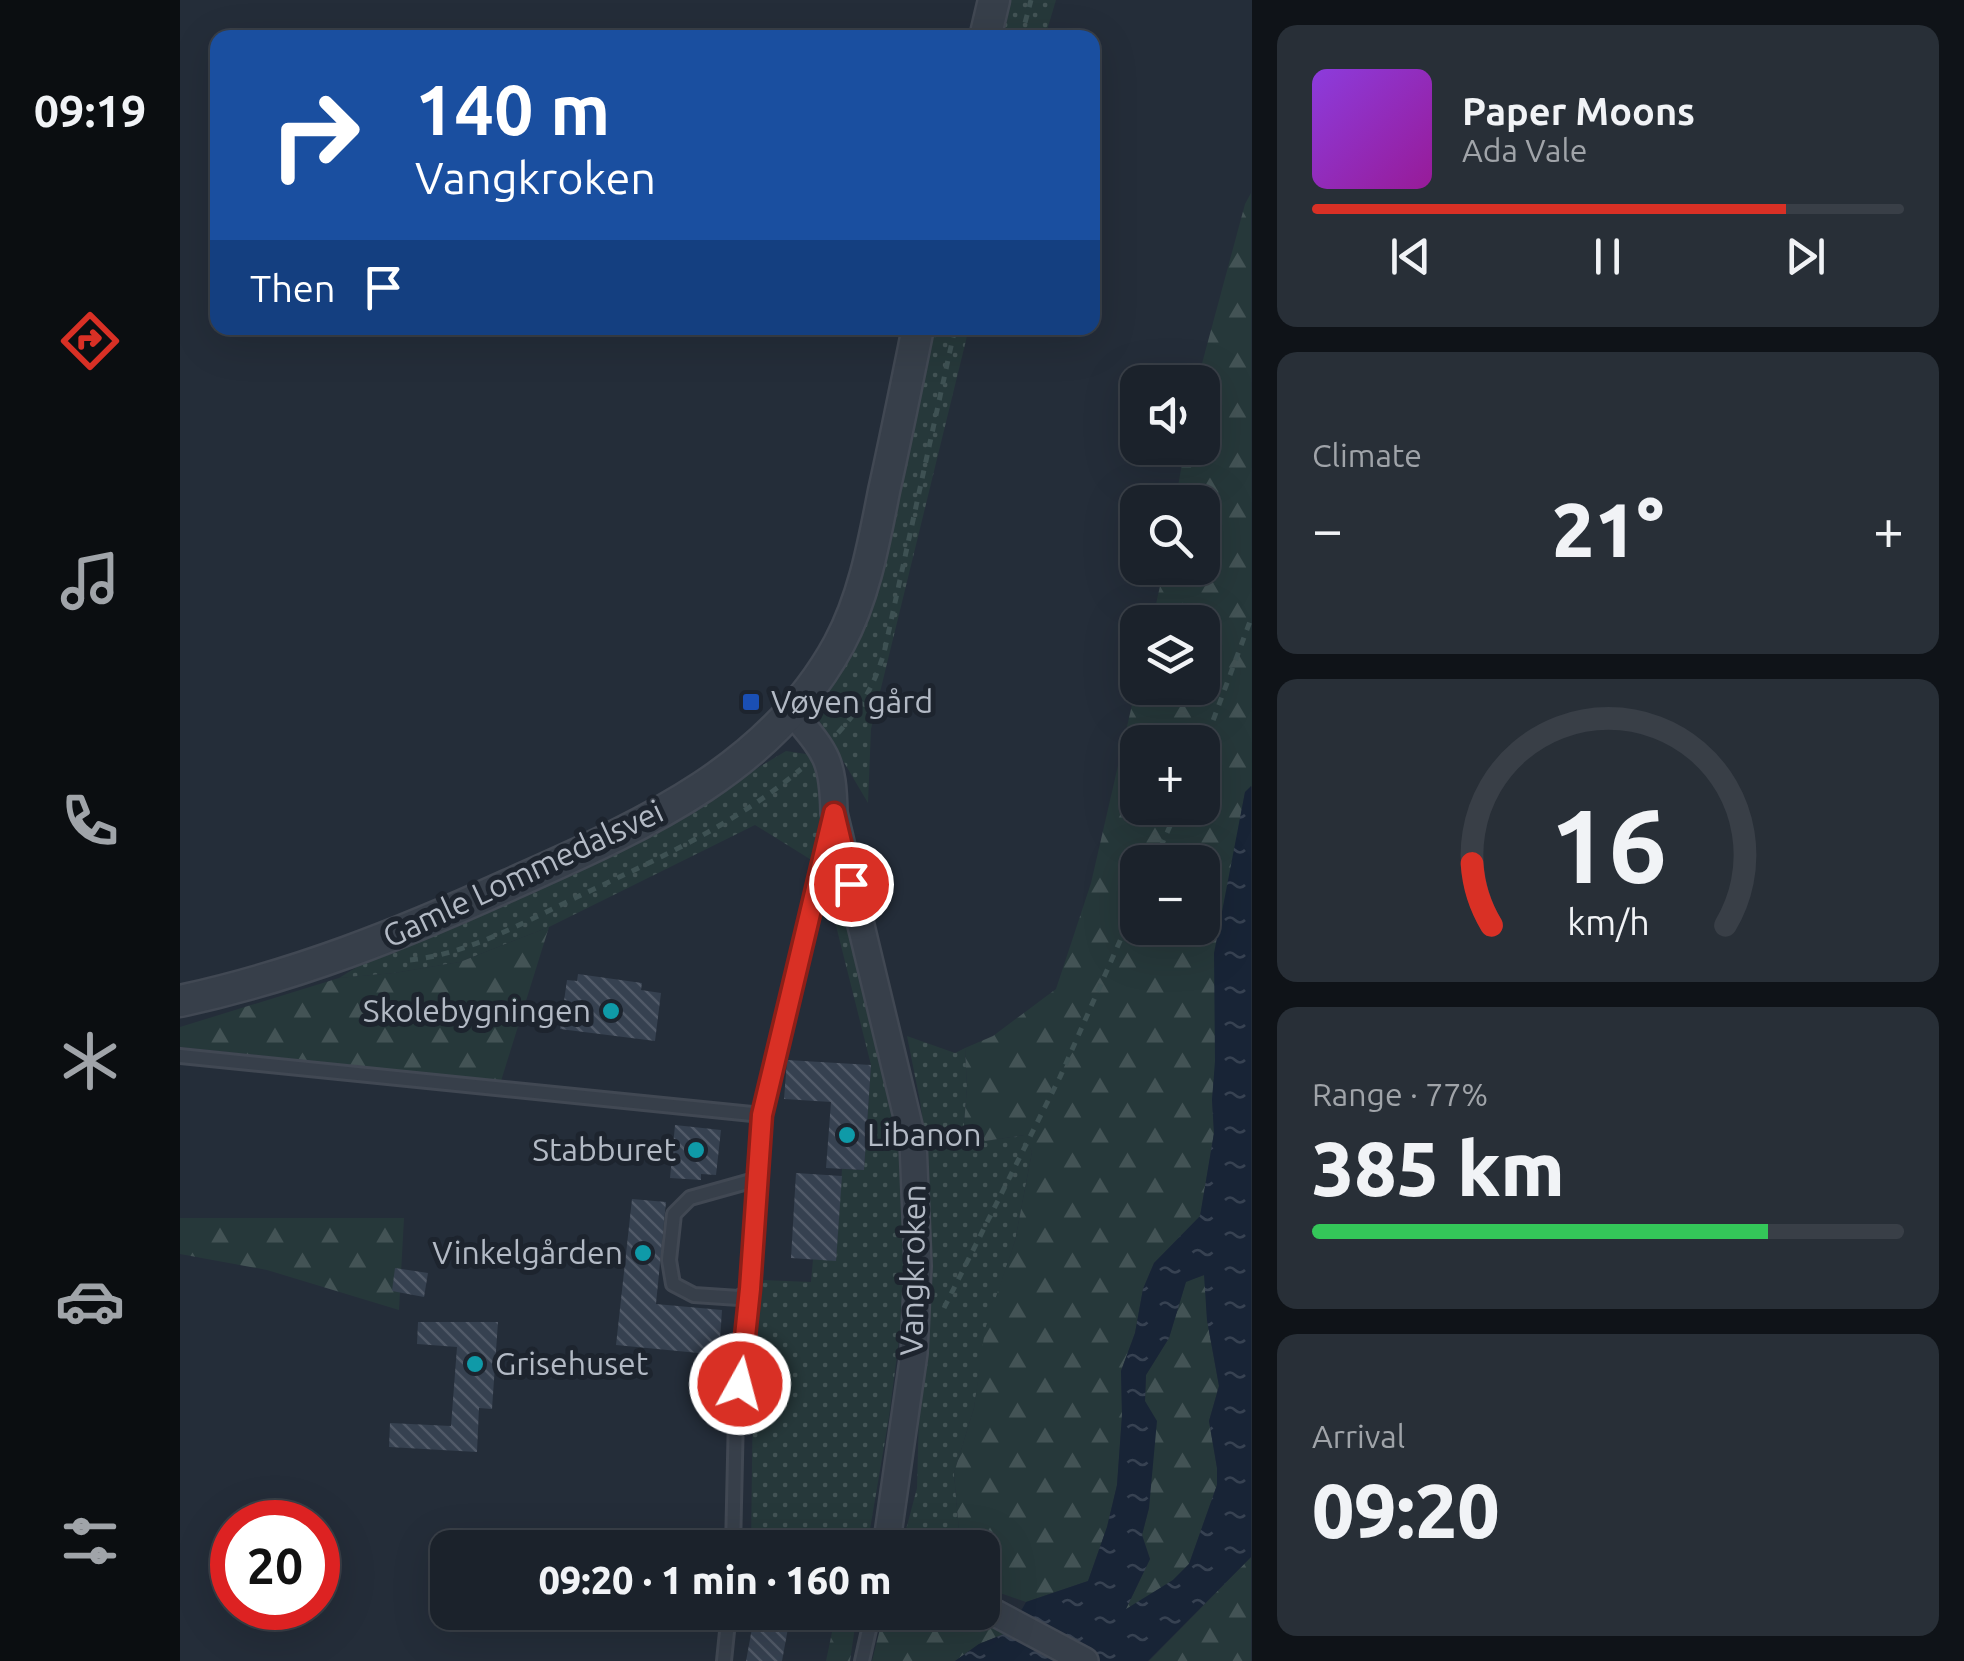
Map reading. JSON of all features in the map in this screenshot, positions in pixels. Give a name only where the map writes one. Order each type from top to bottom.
[{"type":"street","points":[[987,30],[994,0]]},
{"type":"street","name":"Gamle Lommedalsvei","points":[[180,1001],[251,985],[359,950],[443,915],[625,833],[730,769],[760,744],[818,681],[842,639],[870,556],[917,335]]},
{"type":"street","name":"Vangkroken","points":[[792,712],[830,764],[834,813],[912,1142],[918,1266],[914,1353],[889,1530]]},
{"type":"street","points":[[1000,1615],[1085,1661]]},
{"type":"lane","points":[[734,1530],[736,1415],[750,1289],[762,1115],[834,813]]},
{"type":"lane","points":[[180,1056],[762,1115]]},
{"type":"lane","points":[[750,1289],[739,1298],[694,1295],[674,1284],[668,1260],[674,1214],[690,1198],[758,1179]]},
{"type":"lane","points":[[724,1661],[728,1630]]},
{"type":"lane","points":[[862,1661],[869,1630]]},
{"type":"path","points":[[1024,30],[1031,0]]},
{"type":"path","points":[[1211,725],[1252,616]]},
{"type":"path","points":[[943,1309],[1060,1077],[1120,941]]},
{"type":"green space","points":[[1009,0],[1056,0],[1047,30],[1002,30]]},
{"type":"green space","points":[[1251,193],[1252,786],[1245,792],[1239,825],[1212,1100],[1214,1133],[1200,1217],[1154,1263],[1143,1289],[1135,1333],[1121,1371],[1117,1485],[1088,1581],[1026,1602],[1000,1593],[1000,1530],[959,1530],[954,1473],[974,1408],[985,1329],[1015,1241],[1032,1152],[1024,1135],[985,1141],[964,1125],[965,1048],[993,1036],[1056,989],[1091,883],[1120,757],[1120,825],[1220,825],[1220,725],[1127,725],[1132,705],[1220,705],[1220,605],[1156,605],[1160,585],[1220,585],[1220,485],[1178,485],[1182,465],[1220,465],[1220,365],[1202,365]]},
{"type":"green space","points":[[928,335],[967,335],[871,729],[868,803],[816,715],[842,663]]},
{"type":"green space","points":[[786,751],[806,754],[813,762],[897,1117],[906,1198],[908,1271],[870,1530],[751,1530],[753,1385],[762,1280],[811,1282],[813,1259],[836,1260],[842,1169],[864,1170],[871,1065],[821,866],[755,825],[549,927],[460,962],[339,978],[378,954],[634,842]]},
{"type":"green space","points":[[549,927],[501,1081],[180,1047],[180,1027],[339,978],[460,962]]},
{"type":"green space","points":[[907,1036],[955,1053],[965,1048],[964,1125],[985,1141],[1025,1135],[1032,1152],[1015,1241],[986,1329],[974,1408],[954,1473],[959,1530],[906,1530],[917,1488],[931,1257],[928,1159]]},
{"type":"green space","points":[[180,1218],[404,1218],[399,1310],[267,1270],[180,1254]]},
{"type":"green space","points":[[1205,1275],[1207,1320],[1219,1386],[1209,1421],[1217,1485],[1189,1564],[1173,1580],[1125,1611],[1150,1559],[1142,1535],[1149,1508],[1150,1479],[1146,1375],[1169,1338],[1186,1281]]},
{"type":"green space","points":[[1251,1557],[1251,1661],[1149,1661]]},
{"type":"green space","points":[[1000,1628],[1009,1632],[979,1644],[955,1661],[872,1661],[880,1630]]},
{"type":"green space","points":[[832,1630],[855,1630],[850,1661],[826,1661]]},
{"type":"water","points":[[1251,786],[1251,1557],[1148,1661],[955,1661],[979,1644],[1009,1632],[1026,1602],[1088,1581],[1117,1485],[1121,1371],[1135,1333],[1143,1289],[1154,1263],[1200,1216],[1214,1133],[1214,953],[1216,945],[1220,945],[1220,922],[1245,792]],"holes":[[[1204,1275],[1207,1320],[1219,1386],[1209,1421],[1217,1485],[1189,1564],[1173,1580],[1126,1609],[1150,1559],[1142,1535],[1149,1508],[1157,1421],[1145,1401],[1146,1375],[1169,1338],[1186,1282]]]},
{"type":"building","name":"Skolebygningen","points":[[578,974],[642,983],[641,990],[661,993],[655,1041],[560,1029],[567,980],[577,981]]},
{"type":"building","name":"Libanon","points":[[787,1060],[871,1065],[864,1170],[826,1168],[831,1102],[784,1099]]},
{"type":"building","name":"Stabburet","points":[[675,1125],[721,1130],[716,1175],[701,1174],[701,1180],[670,1178]]},
{"type":"building","points":[[796,1173],[842,1176],[836,1261],[791,1258]]},
{"type":"building","name":"Vinkelgården","points":[[632,1199],[666,1202],[656,1304],[722,1310],[719,1355],[616,1345]]},
{"type":"building","points":[[395,1268],[428,1273],[424,1297],[392,1291]]},
{"type":"building","points":[[418,1322],[498,1322],[492,1409],[479,1408],[477,1452],[389,1447],[390,1423],[451,1426],[457,1347],[417,1344]]},
{"type":"building","points":[[752,1630],[788,1630],[782,1661],[746,1661]]},
{"type":"place","name":"Vøyen gård","points":[[751,702]]},
{"type":"place","name":"Skolebygningen","points":[[611,1011]]},
{"type":"place","name":"Libanon","points":[[847,1135]]},
{"type":"place","name":"Stabburet","points":[[696,1150]]},
{"type":"place","name":"Vinkelgården","points":[[643,1253]]},
{"type":"place","name":"Grisehuset","points":[[475,1364]]},
{"type":"route","points":[[740,1384],[762,1115],[834,813],[851,884]]}]
